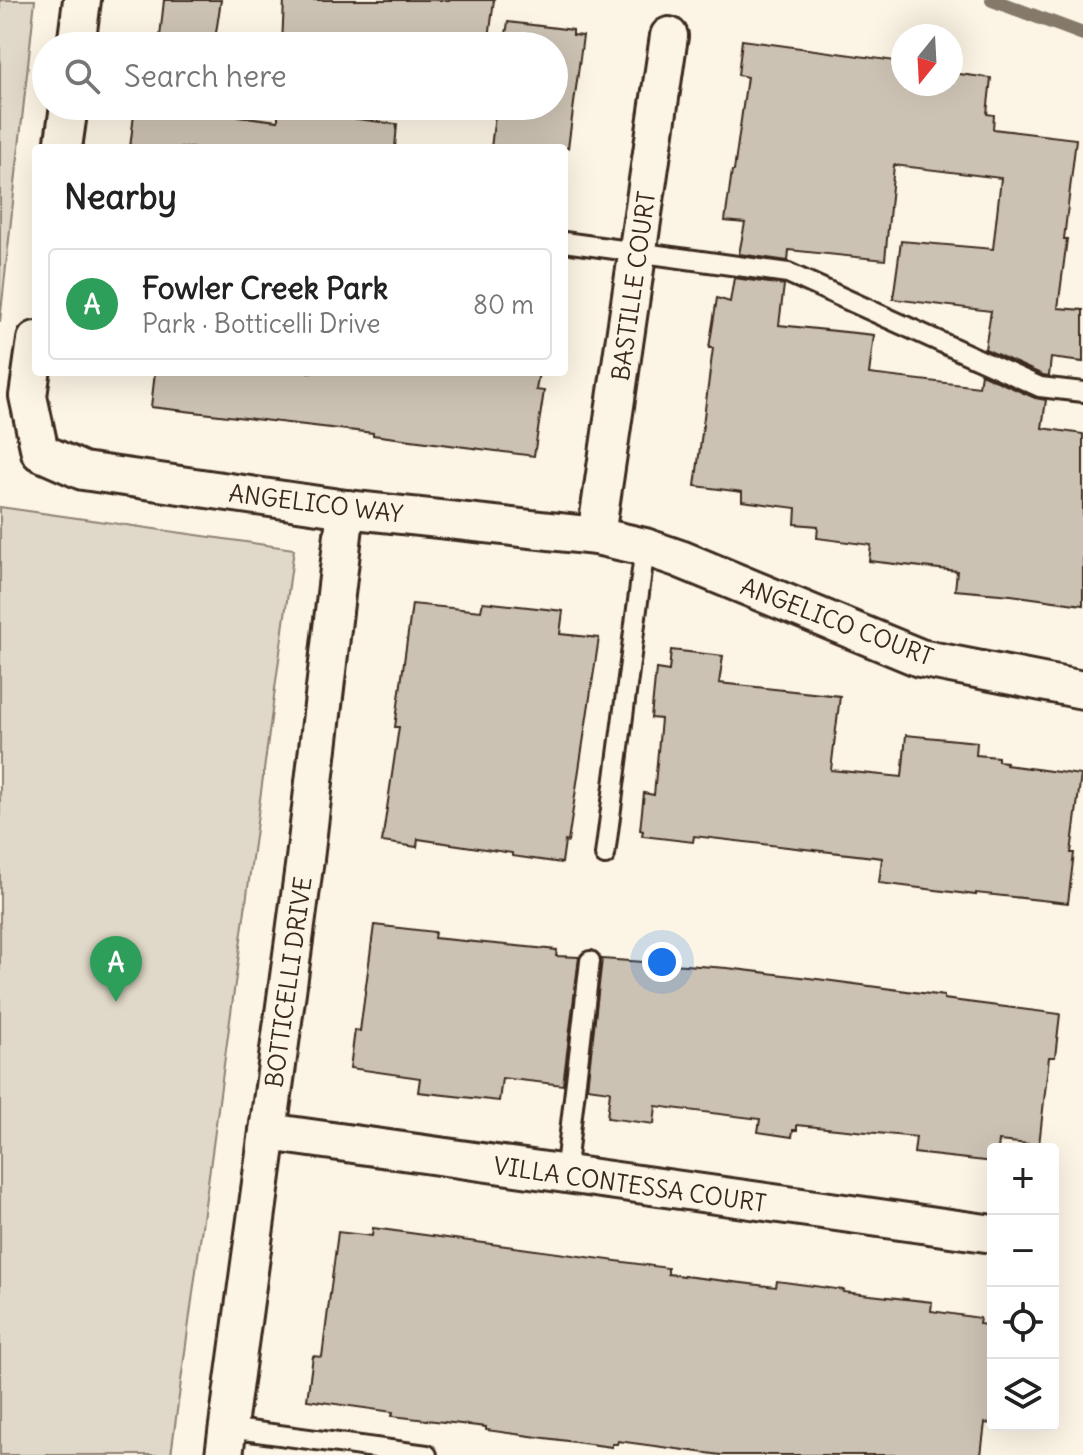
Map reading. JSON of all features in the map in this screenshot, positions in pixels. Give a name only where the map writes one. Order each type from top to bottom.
[{"type":"street","points":[[78,32],[82,0]]},
{"type":"street","name":"BASTILLE COURT","points":[[596,536],[669,36]]},
{"type":"street","points":[[64,144],[67,120]]},
{"type":"street","name":"ANGELICO WAY","points":[[32,368],[28,396],[40,452],[83,471],[346,509],[596,536]]},
{"type":"street","name":"BOTTICELLI DRIVE","points":[[226,1441],[305,859],[346,509]]},
{"type":"street","name":"ANGELICO COURT","points":[[596,536],[680,559],[920,658],[1083,690]]},
{"type":"street","name":"VILLA CONTESSA COURT","points":[[268,1132],[987,1233]]},
{"type":"lane","points":[[568,243],[788,273],[1040,387],[1083,392]]},
{"type":"lane","points":[[605,855],[645,547]]},
{"type":"lane","points":[[565,1175],[590,961]]},
{"type":"lane","points":[[226,1441],[427,1455]]},
{"type":"shaded area","points":[[0,0],[35,0],[0,322]]},
{"type":"shaded area","points":[[0,507],[294,549],[171,1455],[0,1455]]},
{"type":"building","points":[[164,0],[221,0],[216,32],[161,32]]},
{"type":"building","points":[[284,0],[494,0],[490,32],[283,32]]},
{"type":"building","points":[[508,22],[573,30],[573,35],[583,36],[568,148],[568,144],[491,144],[494,120],[568,120],[568,32],[506,32]]},
{"type":"building","points":[[742,40],[891,60],[891,96],[963,96],[963,74],[991,78],[987,114],[994,115],[993,129],[1076,139],[1058,308],[1083,310],[1083,362],[1051,358],[1049,376],[1043,375],[985,349],[991,311],[893,299],[901,241],[993,249],[1001,178],[894,165],[885,260],[789,250],[788,261],[739,254],[745,223],[725,221],[747,77],[738,75]]},
{"type":"building","points":[[133,120],[365,120],[397,124],[395,144],[130,144]]},
{"type":"building","points":[[734,278],[784,285],[779,325],[874,335],[869,374],[979,387],[981,374],[1046,400],[1042,428],[1083,434],[1083,605],[955,590],[957,571],[869,561],[871,545],[817,538],[818,526],[795,524],[796,508],[742,501],[742,492],[695,486],[717,298],[730,302]]},
{"type":"building","points":[[155,376],[538,376],[536,390],[544,391],[534,456],[151,407]]},
{"type":"building","points":[[483,602],[563,611],[560,634],[599,638],[568,842],[565,841],[562,863],[418,839],[417,847],[382,842],[399,727],[395,727],[412,604],[481,611]]},
{"type":"building","points":[[671,650],[723,656],[719,683],[840,696],[831,770],[902,777],[906,735],[977,742],[976,755],[998,757],[998,761],[1006,762],[1006,765],[1081,775],[1068,903],[879,883],[882,858],[694,836],[693,842],[642,836],[644,793],[654,795],[661,719],[651,718],[656,669],[669,671]]},
{"type":"building","points":[[374,925],[435,932],[434,938],[557,950],[556,956],[579,957],[563,1085],[502,1078],[499,1101],[418,1092],[420,1078],[350,1068],[355,1030],[360,1031]]},
{"type":"building","points":[[602,959],[727,968],[1060,1014],[1055,1057],[1049,1057],[1039,1143],[987,1143],[987,1161],[914,1153],[916,1137],[797,1125],[792,1137],[758,1132],[760,1119],[656,1106],[654,1124],[607,1118],[610,1091],[587,1088]]},
{"type":"building","points":[[373,1228],[668,1268],[668,1274],[776,1287],[777,1281],[844,1290],[932,1302],[931,1311],[980,1318],[979,1324],[987,1325],[987,1423],[981,1455],[721,1455],[618,1441],[612,1447],[392,1416],[393,1412],[307,1400],[313,1356],[322,1357],[338,1232],[372,1236]]},
{"type":"waterway","points":[[992,0],[1083,34]]},
{"type":"place","name":"Fowler Creek Park","points":[[116,1002]]}]
